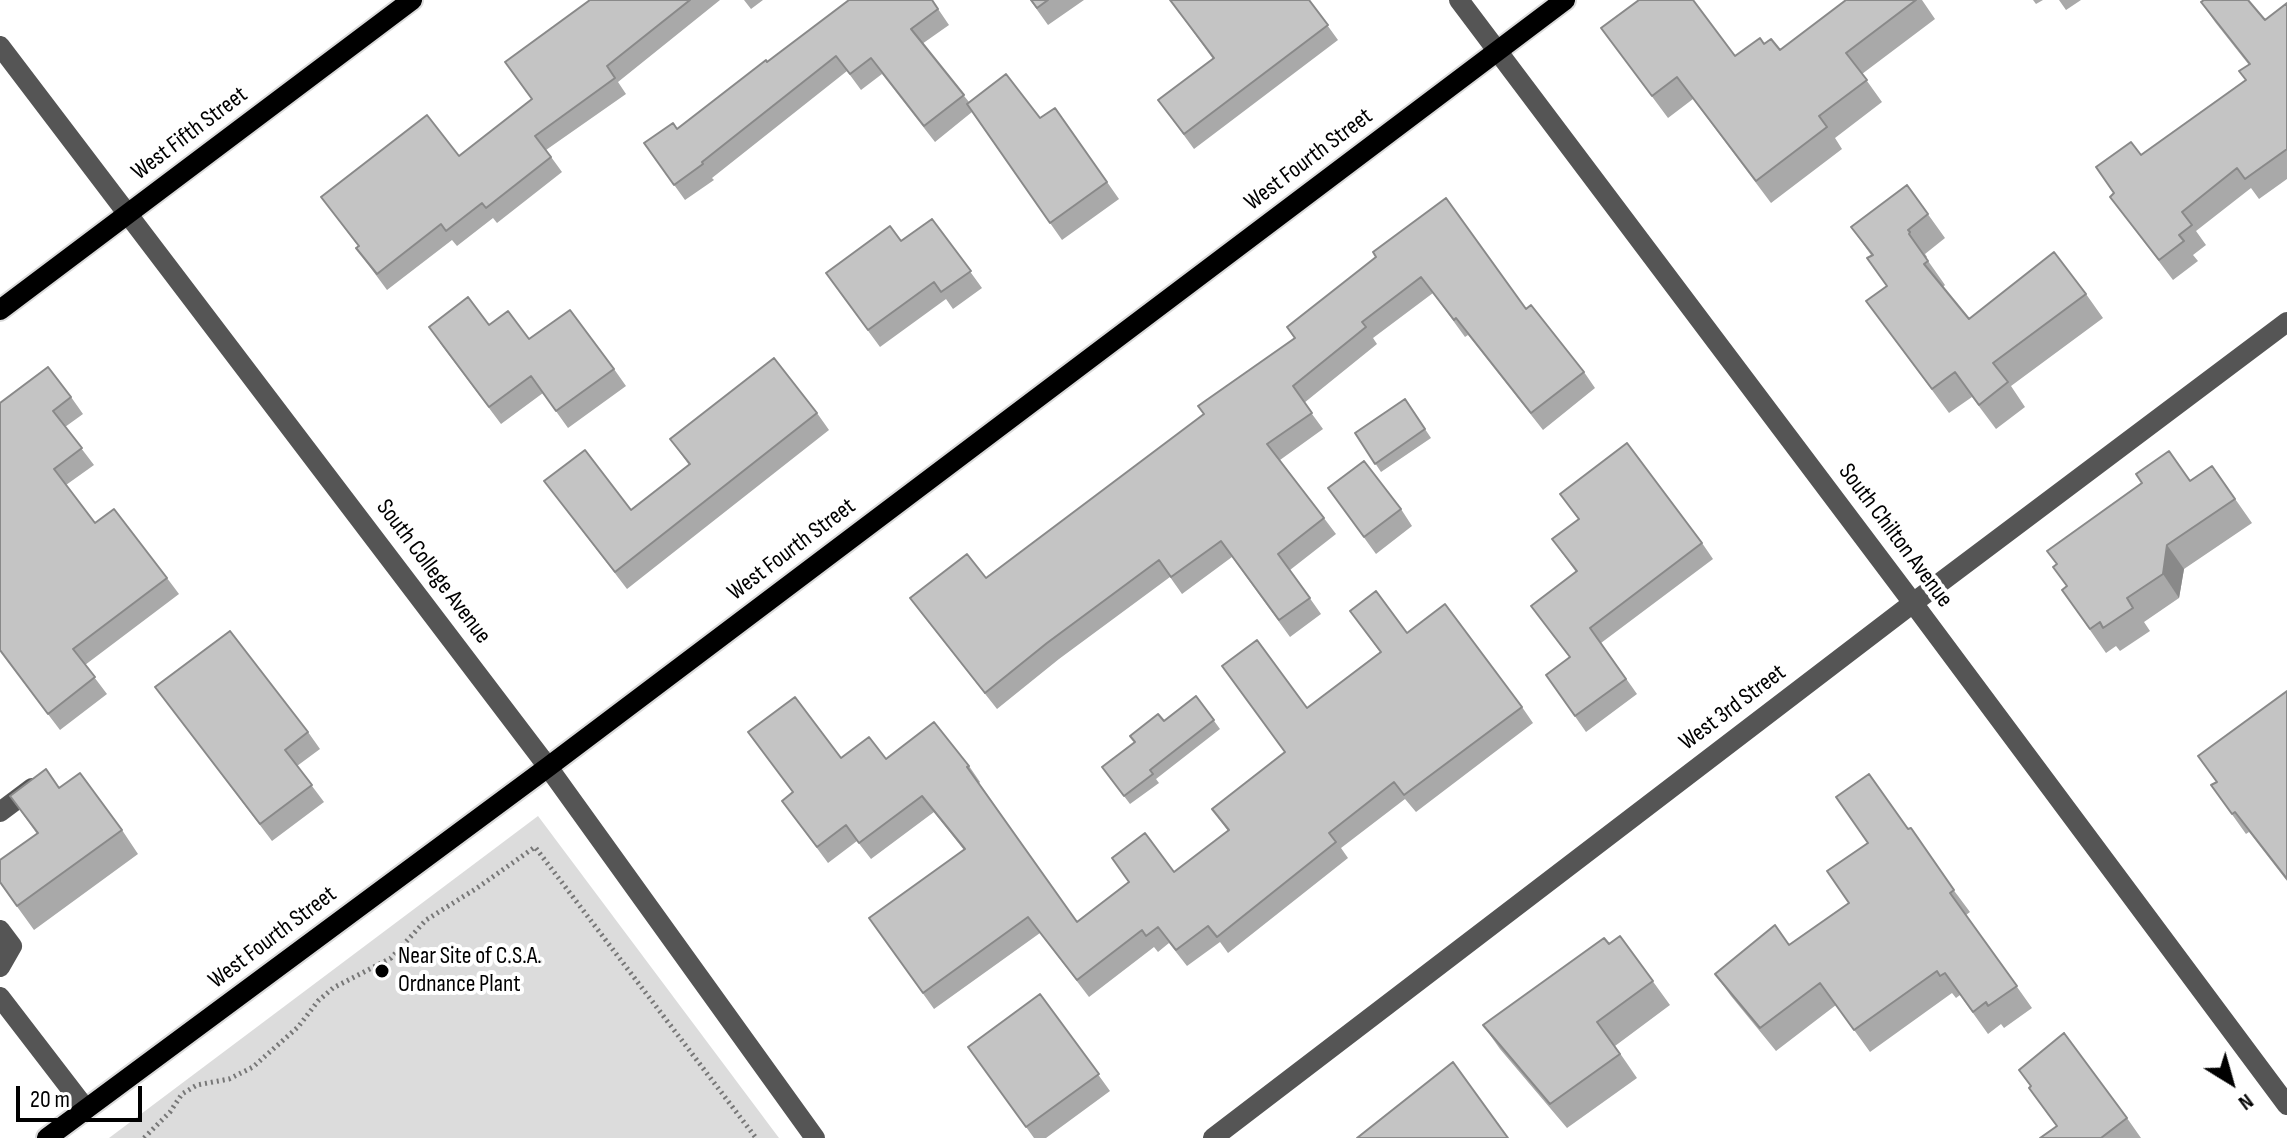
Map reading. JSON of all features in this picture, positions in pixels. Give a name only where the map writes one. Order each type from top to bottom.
[{"type":"main road","name":"West Fifth Street","points":[[0,310],[412,0]]},
{"type":"main road","name":"West Fourth Street","points":[[47,1138],[548,767],[1565,0]]},
{"type":"street","name":"South Chilton Avenue","points":[[1459,0],[2287,1105]]},
{"type":"street","name":"South College Avenue","points":[[0,46],[548,767],[815,1138]]},
{"type":"street","name":"West 3rd Street","points":[[1213,1138],[1913,603],[2287,322]]},
{"type":"street","points":[[0,812],[32,788]]},
{"type":"street","points":[[0,930],[12,946],[0,967]]},
{"type":"street","points":[[0,997],[86,1109]]},
{"type":"path","points":[[144,1138],[170,1112],[182,1094],[197,1085],[229,1079],[253,1067],[298,1027],[318,1001],[333,988],[391,958],[426,920],[535,847],[756,1138]]},
{"type":"shaded area","points":[[538,816],[779,1138],[109,1138]]},
{"type":"building","points":[[590,0],[690,0],[607,66],[615,78],[535,136],[551,157],[486,208],[482,203],[446,231],[441,224],[377,274],[321,197],[427,115],[459,156],[532,99],[505,62]]},
{"type":"building","points":[[849,0],[932,0],[938,9],[911,29],[964,95],[924,126],[871,58],[850,74],[836,56],[674,185],[644,143],[673,123],[677,129]]},
{"type":"building","points":[[1031,0],[1048,0],[1037,8]]},
{"type":"building","points":[[1170,0],[1309,0],[1328,25],[1184,134],[1158,100],[1214,58]]},
{"type":"building","points":[[1639,0],[1693,0],[1735,56],[1760,38],[1764,44],[1771,39],[1780,50],[1846,0],[1916,0],[1846,53],[1867,80],[1819,116],[1827,127],[1756,181],[1677,77],[1652,96],[1601,28]]},
{"type":"building","points":[[2248,0],[2265,20],[2287,3],[2287,149],[2245,179],[2237,168],[2182,212],[2192,225],[2179,235],[2184,241],[2159,260],[2110,197],[2114,193],[2096,167],[2131,142],[2141,155],[2246,80],[2239,71],[2250,64],[2201,2]]},
{"type":"building","points":[[1006,74],[1040,118],[1055,108],[1107,182],[1050,223],[967,104]]},
{"type":"building","points":[[1907,185],[1928,214],[1908,230],[1909,234],[1928,261],[1924,264],[1969,319],[2054,252],[2086,294],[1993,363],[2008,382],[1979,405],[1955,372],[1932,389],[1866,301],[1887,286],[1867,258],[1873,255],[1851,227]]},
{"type":"building","points":[[1446,198],[1526,309],[1531,305],[1584,372],[1531,413],[1421,277],[1362,322],[1366,327],[1293,386],[1312,413],[1267,444],[1324,518],[1278,554],[1310,598],[1279,620],[1221,541],[1171,577],[1159,560],[985,693],[910,598],[967,554],[986,578],[1204,414],[1198,406],[1295,338],[1287,327],[1376,257],[1373,252]]},
{"type":"building","points":[[932,219],[971,271],[941,292],[934,282],[868,330],[826,273],[890,226],[901,241]]},
{"type":"building","points":[[468,297],[489,325],[508,311],[529,339],[570,310],[614,369],[556,411],[531,376],[489,407],[429,327]]},
{"type":"building","points":[[774,358],[817,413],[615,572],[544,481],[585,450],[631,510],[690,464],[670,439]]},
{"type":"building","points":[[48,367],[71,397],[53,411],[82,448],[54,469],[95,523],[114,509],[167,578],[73,649],[95,677],[48,714],[0,650],[0,403]]},
{"type":"building","points":[[1405,399],[1425,429],[1375,464],[1355,433]]},
{"type":"building","points":[[1627,443],[1702,543],[1590,628],[1626,679],[1575,716],[1546,675],[1570,657],[1531,606],[1577,571],[1552,539],[1579,519],[1560,494]]},
{"type":"building","points":[[2169,451],[2190,481],[2212,466],[2235,499],[2167,545],[2163,574],[2127,598],[2133,608],[2103,628],[2100,622],[2090,629],[2062,590],[2067,586],[2053,567],[2057,564],[2047,551],[2142,483],[2136,474]]},
{"type":"building","points":[[1364,461],[1401,509],[1364,537],[1328,488]]},
{"type":"building","points":[[1376,591],[1407,633],[1445,604],[1522,707],[1404,795],[1394,782],[1329,833],[1336,842],[1217,937],[1208,926],[1176,950],[1158,927],[1146,936],[1142,930],[1077,980],[1028,917],[923,993],[869,918],[965,849],[922,796],[859,843],[846,825],[817,847],[782,801],[793,792],[748,732],[795,697],[841,758],[869,737],[886,759],[934,722],[969,766],[1077,922],[1129,882],[1112,858],[1145,833],[1174,872],[1229,830],[1212,809],[1285,752],[1222,666],[1257,640],[1307,708],[1381,652],[1350,611]]},
{"type":"building","points":[[230,631],[308,732],[285,750],[312,785],[260,824],[155,687]]},
{"type":"building","points":[[2287,691],[2287,879],[2211,785],[2217,782],[2198,756]]},
{"type":"building","points":[[1196,696],[1214,720],[1150,770],[1153,774],[1124,796],[1102,767],[1135,742],[1130,736],[1158,714],[1164,721]]},
{"type":"building","points":[[46,769],[59,788],[80,773],[122,830],[17,906],[0,882],[0,860],[38,833],[10,796]]},
{"type":"building","points":[[1869,774],[1908,829],[1911,828],[1954,890],[1950,893],[2017,986],[1988,1006],[1986,1002],[1973,1012],[1945,973],[1940,976],[1937,971],[1854,1030],[1820,983],[1760,1028],[1715,974],[1775,925],[1789,945],[1849,903],[1827,871],[1868,843],[1836,797]]},
{"type":"building","points":[[1620,936],[1653,981],[1597,1022],[1620,1054],[1550,1104],[1483,1025],[1604,938],[1609,944]]},
{"type":"building","points":[[1040,994],[1099,1074],[1026,1127],[968,1047]]},
{"type":"building","points":[[2064,1033],[2127,1118],[2101,1138],[2040,1138],[2057,1126],[2019,1070]]},
{"type":"building","points":[[1453,1062],[1508,1138],[1357,1138]]},
{"type":"place","name":"Near Site of C.S.A. Ordnance Plant","points":[[382,971]]}]
